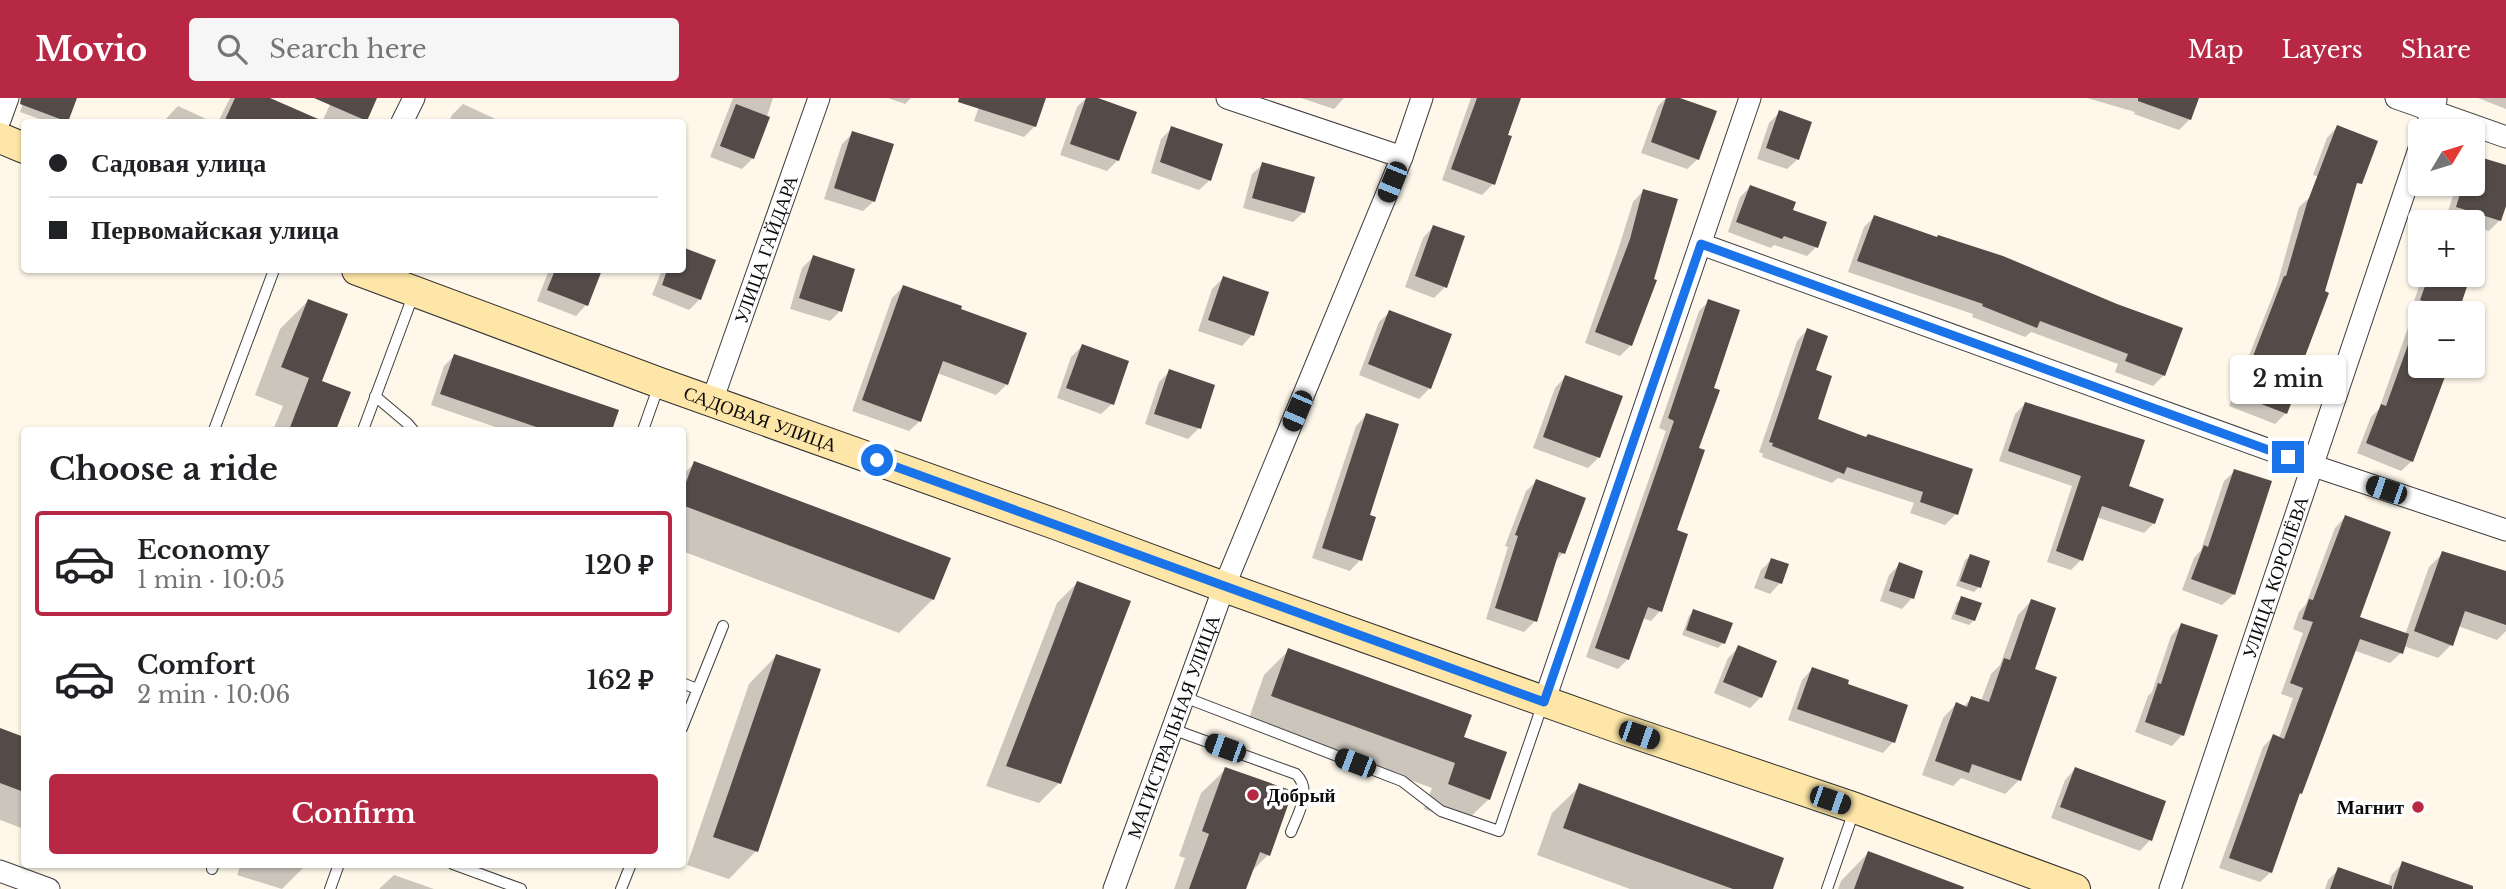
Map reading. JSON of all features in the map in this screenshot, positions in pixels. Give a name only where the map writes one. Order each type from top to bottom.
[{"type":"street","points":[[0,120],[8,98]]},
{"type":"street","points":[[404,119],[414,98]]},
{"type":"street","name":"УЛИЦА ГАЙДАРА","points":[[712,401],[819,98]]},
{"type":"street","points":[[1227,98],[1402,157]]},
{"type":"street","name":"МАГИСТРАЛЬНАЯ УЛИЦА","points":[[1114,889],[1224,587],[1402,157],[1422,98]]},
{"type":"street","points":[[1544,702],[1750,98]]},
{"type":"street","points":[[2396,98],[2431,114],[2506,138]]},
{"type":"street","points":[[0,138],[21,147]]},
{"type":"street","name":"УЛИЦА КОРОЛЁВА","points":[[2170,889],[2408,182]]},
{"type":"street","points":[[1701,244],[2314,466],[2506,530]]},
{"type":"street","name":"САДОВАЯ УЛИЦА","points":[[365,273],[660,383],[1058,524],[1224,587],[1544,702],[1855,808],[2075,889]]},
{"type":"street","points":[[0,872],[49,889]]},
{"type":"lane","points":[[215,427],[273,273]]},
{"type":"lane","points":[[364,427],[415,291]]},
{"type":"lane","points":[[644,427],[660,383]]},
{"type":"lane","points":[[375,396],[410,427]]},
{"type":"lane","points":[[686,718],[723,626]]},
{"type":"lane","points":[[686,685],[697,689]]},
{"type":"lane","points":[[1184,697],[1402,781],[1441,811],[1499,831],[1544,702]]},
{"type":"lane","points":[[1172,729],[1296,775],[1303,781],[1305,792],[1291,832]]},
{"type":"lane","points":[[1827,889],[1855,808]]},
{"type":"lane","points":[[330,889],[338,868]]},
{"type":"lane","points":[[464,868],[521,889]]},
{"type":"lane","points":[[621,889],[629,868]]},
{"type":"building","points":[[21,98],[77,98],[69,119],[60,119],[20,104]]},
{"type":"building","points":[[235,98],[270,98],[318,119],[225,119]]},
{"type":"building","points":[[314,98],[377,98],[368,119]]},
{"type":"building","points":[[959,98],[1046,98],[1036,127],[958,102]]},
{"type":"building","points":[[1086,98],[1098,98],[1137,112],[1119,161],[1070,144]]},
{"type":"building","points":[[1477,98],[1521,98],[1508,135],[1512,136],[1495,185],[1451,169]]},
{"type":"building","points":[[1666,98],[1680,98],[1717,111],[1699,160],[1651,142]]},
{"type":"building","points":[[2138,98],[2199,98],[2191,120],[2138,101]]},
{"type":"building","points":[[736,104],[770,117],[754,159],[720,146]]},
{"type":"building","points":[[1779,110],[1812,122],[1799,160],[1766,148]]},
{"type":"building","points":[[2337,125],[2378,141],[2362,184],[2357,183],[2325,291],[2329,293],[2301,367],[2305,368],[2287,414],[2238,395],[2286,276],[2307,203]]},
{"type":"building","points":[[1171,126],[1223,144],[1211,181],[1160,162]]},
{"type":"building","points":[[852,131],[894,144],[875,202],[834,188]]},
{"type":"building","points":[[2485,159],[2506,165],[2506,206],[2501,221],[2485,216],[2485,210],[2456,207],[2459,196],[2485,196]]},
{"type":"building","points":[[1262,162],[1315,177],[1305,213],[1252,198]]},
{"type":"building","points":[[1750,185],[1796,202],[1793,210],[1827,222],[1818,248],[1784,236],[1782,239],[1736,222]]},
{"type":"building","points":[[1643,189],[1678,199],[1654,279],[1657,280],[1632,346],[1595,332],[1630,239]]},
{"type":"building","points":[[1874,215],[2003,256],[2117,304],[2183,328],[2165,376],[2125,361],[2128,354],[2040,321],[2037,328],[1982,306],[1983,304],[1857,261]]},
{"type":"building","points":[[1433,225],[1465,236],[1447,288],[1415,276]]},
{"type":"building","points":[[686,249],[716,260],[701,300],[662,285],[666,273],[686,273]]},
{"type":"building","points":[[813,255],[855,269],[842,312],[799,298]]},
{"type":"building","points":[[554,273],[601,273],[588,306],[547,290]]},
{"type":"building","points":[[1223,276],[1269,292],[1254,336],[1208,320]]},
{"type":"building","points":[[903,285],[1027,333],[1008,385],[943,361],[921,422],[862,400]]},
{"type":"building","points":[[2425,287],[2467,287],[2462,301],[2420,300]]},
{"type":"building","points":[[308,299],[348,314],[322,381],[351,392],[337,427],[290,427],[309,378],[281,367]]},
{"type":"building","points":[[1708,299],[1740,310],[1714,388],[1720,390],[1699,448],[1705,450],[1677,530],[1688,534],[1662,612],[1648,607],[1629,660],[1595,648],[1674,421],[1668,418]]},
{"type":"building","points":[[1389,310],[1452,334],[1431,389],[1368,364]]},
{"type":"building","points":[[1807,328],[1828,336],[1816,370],[1832,376],[1818,419],[1866,437],[1868,434],[1973,469],[1958,515],[1920,502],[1923,492],[1847,467],[1844,474],[1772,446],[1773,443],[1769,442]]},
{"type":"building","points":[[1082,344],[1129,361],[1114,405],[1066,388]]},
{"type":"building","points":[[2408,345],[2408,378],[2444,378],[2413,462],[2366,443],[2381,404],[2386,406]]},
{"type":"building","points":[[454,354],[619,410],[613,427],[536,427],[440,394]]},
{"type":"building","points":[[1169,369],[1215,385],[1201,429],[1154,414]]},
{"type":"building","points":[[1565,375],[1623,396],[1600,458],[1543,437]]},
{"type":"building","points":[[2025,402],[2145,440],[2129,486],[2164,499],[2155,524],[2102,506],[2083,561],[2056,551],[2081,476],[2008,451]]},
{"type":"building","points":[[1366,413],[1399,424],[1370,515],[1376,517],[1362,561],[1322,548]]},
{"type":"building","points":[[694,461],[951,558],[934,600],[686,507],[686,482]]},
{"type":"building","points":[[2234,469],[2272,481],[2235,595],[2191,579],[2204,545],[2208,547]]},
{"type":"building","points":[[1536,479],[1586,498],[1565,554],[1559,552],[1537,622],[1495,608],[1518,536],[1515,535]]},
{"type":"building","points":[[2345,515],[2391,532],[2360,617],[2409,634],[2403,654],[2360,639],[2272,873],[2229,858],[2273,734],[2284,739],[2303,688],[2290,683],[2313,622],[2302,619],[2309,599],[2313,600]]},
{"type":"building","points":[[2442,551],[2506,571],[2506,625],[2465,611],[2453,646],[2414,631]]},
{"type":"building","points":[[1970,554],[1990,561],[1981,588],[1960,581]]},
{"type":"building","points":[[1771,558],[1789,564],[1782,584],[1764,578]]},
{"type":"building","points":[[1899,562],[1923,571],[1914,599],[1889,591]]},
{"type":"building","points":[[1077,581],[1131,601],[1061,784],[1006,766]]},
{"type":"building","points":[[1961,596],[1982,603],[1975,621],[1955,614]]},
{"type":"building","points":[[2031,599],[2056,608],[2035,669],[2057,677],[2021,781],[1972,764],[1969,773],[1935,761],[1956,702],[1967,707],[1971,696],[1989,702],[2004,658],[2010,660]]},
{"type":"building","points":[[1693,609],[1733,623],[1725,644],[1686,630]]},
{"type":"building","points":[[2181,623],[2218,635],[2184,736],[2145,722]]},
{"type":"building","points":[[1738,645],[1777,661],[1762,698],[1723,682]]},
{"type":"building","points":[[1288,648],[1472,715],[1464,737],[1507,752],[1490,800],[1448,784],[1455,763],[1271,696]]},
{"type":"building","points":[[776,654],[821,669],[758,852],[713,837]]},
{"type":"building","points":[[1812,667],[1849,680],[1848,684],[1908,705],[1895,743],[1797,709]]},
{"type":"building","points":[[0,728],[21,736],[21,791],[0,783]]},
{"type":"building","points":[[1225,767],[1293,791],[1270,856],[1260,852],[1246,889],[1189,889],[1209,834],[1202,831]]},
{"type":"building","points":[[2075,767],[2166,801],[2152,841],[2060,807]]},
{"type":"building","points":[[1579,783],[1784,858],[1773,889],[1733,889],[1563,828]]},
{"type":"building","points":[[1868,851],[1964,887],[1854,889]]},
{"type":"building","points":[[2402,861],[2473,886],[2473,889],[2393,889]]},
{"type":"building","points":[[2338,867],[2392,886],[2392,889],[2330,889]]},
{"type":"place","name":"Добрый","points":[[1253,795]]},
{"type":"place","name":"Магнит","points":[[2418,807]]},
{"type":"route","points":[[877,460],[1544,702],[1701,244],[2288,457]]}]
